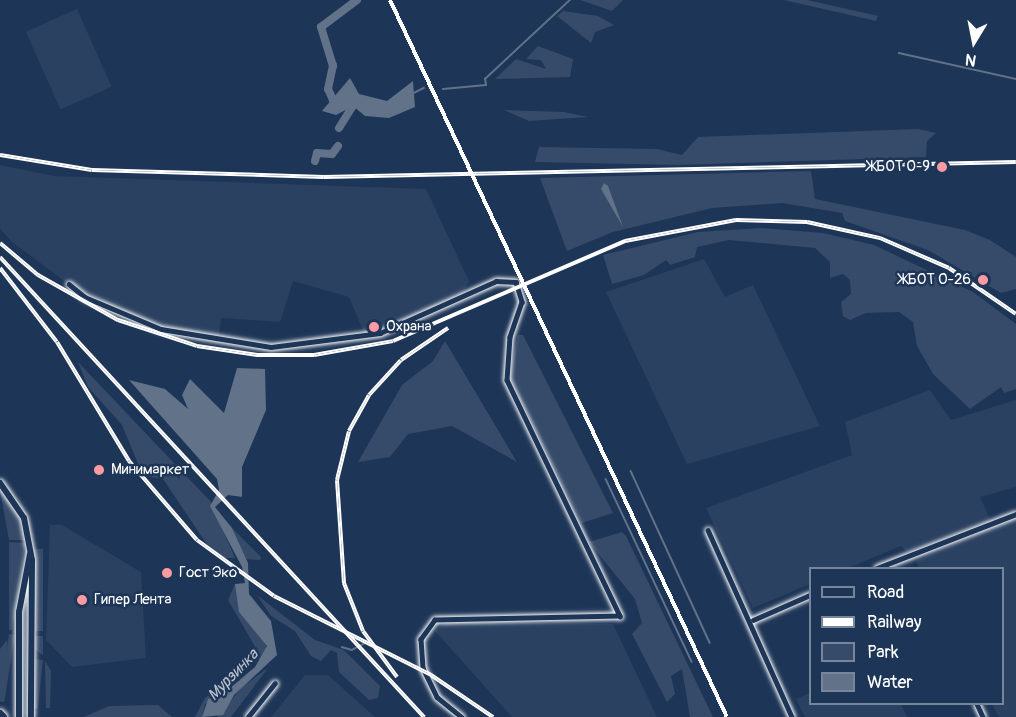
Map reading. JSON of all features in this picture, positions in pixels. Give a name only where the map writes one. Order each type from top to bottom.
[{"type":"street","points":[[69,284],[85,297],[161,329],[271,347],[380,333],[496,281],[516,282],[522,302],[510,337],[507,380],[620,616],[435,620],[421,639],[423,668],[437,697],[462,717]]},
{"type":"street","points":[[0,483],[20,510],[30,553],[31,717]]},
{"type":"street","points":[[880,567],[1016,514]]},
{"type":"street","points":[[708,530],[753,620],[792,717]]},
{"type":"street","points":[[19,717],[19,612],[30,553]]},
{"type":"street","points":[[753,620],[809,595]]},
{"type":"street","points":[[248,717],[275,683]]},
{"type":"shaded area","points":[[77,9],[112,87],[60,109],[26,32]]},
{"type":"shaded area","points":[[0,165],[55,176],[426,189],[469,281],[460,299],[365,335],[349,297],[293,281],[280,322],[221,318],[219,336],[188,332],[128,313],[63,280],[12,242],[0,229]]},
{"type":"shaded area","points":[[704,259],[725,297],[753,285],[820,426],[687,464],[606,292]]},
{"type":"shaded area","points":[[930,390],[951,420],[1016,400],[1016,487],[980,497],[991,521],[907,552],[901,546],[850,567],[809,567],[809,584],[753,608],[706,508],[852,455],[845,422]]},
{"type":"shaded area","points":[[1016,517],[1016,717],[999,717],[993,705],[1004,705],[1004,567],[919,567],[916,561]]},
{"type":"shaded area","points":[[50,525],[62,525],[141,572],[146,658],[72,667],[46,640]]},
{"type":"shaded area","points":[[447,622],[613,624],[657,717],[512,717],[435,631]]},
{"type":"shaded area","points":[[305,675],[328,675],[375,717],[271,717]]},
{"type":"shaded area","points":[[809,693],[809,705],[901,705],[907,717],[805,717],[796,699]]},
{"type":"green space","points":[[580,0],[623,0],[612,11]]},
{"type":"green space","points":[[784,0],[807,0],[878,16],[876,21]]},
{"type":"green space","points":[[563,11],[598,16],[614,25],[595,32],[591,43],[557,16]]},
{"type":"green space","points":[[538,46],[573,59],[570,77],[495,79],[516,59],[546,69],[541,60],[526,59]]},
{"type":"green space","points":[[504,110],[564,112],[588,117],[529,121]]},
{"type":"green space","points":[[918,129],[936,133],[927,141],[926,157],[678,165],[535,162],[539,147],[657,149],[682,155],[698,137]]},
{"type":"green space","points":[[811,171],[815,199],[965,230],[990,240],[1016,257],[1016,289],[1001,293],[928,250],[845,221],[842,213],[782,203],[712,208],[613,232],[567,251],[540,178]]},
{"type":"green space","points":[[762,228],[823,233],[874,245],[973,292],[1016,324],[1016,389],[1004,393],[1001,387],[970,409],[933,374],[917,346],[913,322],[899,312],[866,313],[850,320],[843,316],[841,302],[851,294],[850,280],[843,274],[830,278],[830,262],[815,248],[729,240],[697,247],[695,257],[670,265],[666,260],[644,275],[612,284],[603,255],[698,232]]},
{"type":"green space","points":[[518,335],[523,335],[613,513],[582,523],[509,376]]},
{"type":"green space","points":[[445,341],[517,462],[452,426],[408,434],[390,457],[358,462],[402,385],[433,361]]},
{"type":"green space","points":[[78,362],[211,502],[235,558],[224,558],[208,546],[163,479],[150,477],[139,466],[122,425],[88,387]]},
{"type":"green space","points":[[0,490],[19,516],[25,540],[9,540]]},
{"type":"green space","points":[[232,528],[261,557],[260,560],[244,559]]},
{"type":"green space","points":[[622,532],[626,536],[713,717],[690,717],[682,669],[671,676],[675,694],[667,702],[632,634],[642,623],[635,599],[589,542]]},
{"type":"green space","points":[[9,542],[25,543],[12,630],[9,630]]},
{"type":"green space","points":[[34,549],[43,549],[43,631],[34,631]]},
{"type":"green space","points":[[235,584],[244,618],[265,640],[267,652],[205,704],[202,717],[195,717],[205,698],[260,655],[228,600]]},
{"type":"green space","points":[[27,593],[26,707],[23,617]]},
{"type":"green space","points":[[257,595],[315,640],[344,650],[380,686],[378,698],[369,700],[339,672],[337,653],[331,650],[321,661],[311,656],[295,631],[271,616]]},
{"type":"green space","points":[[9,634],[15,635],[4,702],[0,701],[0,691]]},
{"type":"green space","points":[[34,636],[43,636],[43,655],[34,649]]},
{"type":"green space","points":[[7,640],[6,693],[0,696],[0,649]]},
{"type":"green space","points":[[34,659],[43,660],[38,709],[29,708]]},
{"type":"green space","points":[[45,661],[51,671],[50,708],[46,708]]},
{"type":"green space","points":[[268,668],[231,717],[217,717],[243,686]]},
{"type":"green space","points":[[158,705],[172,717],[84,717],[109,706]]},
{"type":"water","points":[[350,78],[359,94],[387,101],[413,81],[415,107],[389,118],[365,116],[353,106],[336,115],[322,111]]},
{"type":"water","points":[[604,183],[608,186],[623,227],[601,189]]},
{"type":"water","points":[[237,368],[265,369],[266,410],[242,467],[242,497],[228,495],[215,507],[232,528],[248,563],[249,594],[271,621],[277,655],[234,695],[223,715],[202,717],[208,699],[223,694],[255,667],[267,646],[239,612],[235,584],[245,583],[242,567],[210,506],[219,490],[217,479],[129,380],[165,389],[188,409],[182,395],[190,379],[224,413]]},
{"type":"waterway","name":"Мурзинка","points":[[339,128],[353,106],[333,100],[328,89],[333,66],[321,27],[357,0]]},
{"type":"waterway","points":[[443,89],[486,85],[485,79],[570,0]]},
{"type":"waterway","points":[[899,53],[1016,79]]},
{"type":"waterway","points":[[414,93],[424,88]]},
{"type":"waterway","name":"Мурзинка","points":[[315,161],[317,153],[332,154],[338,146]]},
{"type":"waterway","points":[[631,471],[710,643]]},
{"type":"waterway","points":[[606,479],[692,662]]},
{"type":"waterway","points":[[342,647],[352,650],[365,643]]},
{"type":"railway","points":[[390,0],[727,717]]},
{"type":"railway","points":[[0,155],[92,170],[324,177],[1016,162]]},
{"type":"railway","points":[[0,243],[38,275],[118,320],[197,346],[257,355],[314,355],[393,341],[625,241],[736,220],[807,222],[880,238],[949,268],[1016,314]]},
{"type":"railway","points":[[0,257],[424,717]]},
{"type":"railway","points":[[0,268],[57,342],[129,461],[197,540],[274,596],[431,675],[493,717]]},
{"type":"railway","points":[[397,677],[363,631],[344,583],[337,480],[349,431],[369,395],[401,360],[448,328]]},
{"type":"place","name":"ЖБОТ О-9","points":[[942,167]]},
{"type":"place","name":"ЖБОТ О-26","points":[[983,280]]},
{"type":"place","name":"Охрана","points":[[374,327]]},
{"type":"place","name":"Минимаркет","points":[[99,470]]},
{"type":"place","name":"Гост Эко","points":[[167,573]]},
{"type":"place","name":"Гипер Лента","points":[[82,600]]}]
